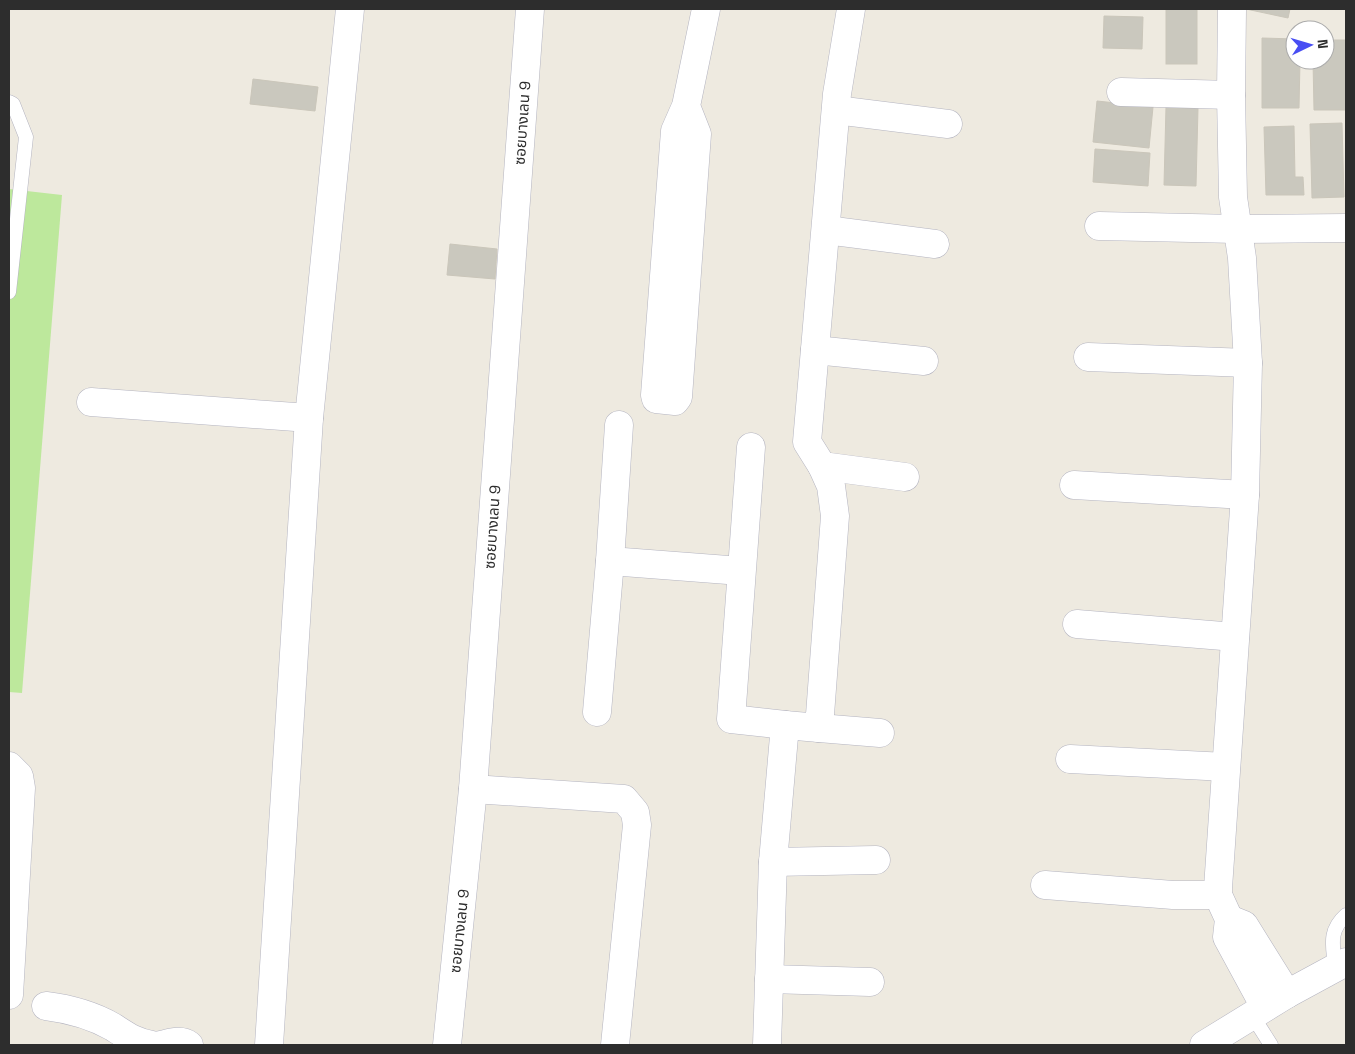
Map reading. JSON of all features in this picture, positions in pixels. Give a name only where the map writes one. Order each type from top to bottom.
[{"type":"street","points":[[269,1045],[309,418],[350,9]]},
{"type":"street","name":"ซอยบางเลน 9","points":[[447,1045],[473,789],[530,9]]},
{"type":"street","points":[[686,106],[697,134],[678,397],[674,402],[661,401],[656,399],[655,395],[675,131],[686,106],[706,9]]},
{"type":"street","points":[[819,728],[835,516],[831,486],[822,466],[807,442],[836,110],[851,9]]},
{"type":"street","points":[[1232,9],[1233,197],[1243,272],[1248,363],[1245,495],[1218,868],[1227,937],[1268,1005]]},
{"type":"street","points":[[1121,92],[1231,95]]},
{"type":"street","points":[[836,110],[948,124]]},
{"type":"street","points":[[1099,226],[1237,229],[1346,228]]},
{"type":"street","points":[[826,230],[935,244]]},
{"type":"street","points":[[815,350],[924,361]]},
{"type":"street","points":[[1088,357],[1248,363]]},
{"type":"street","points":[[90,402],[309,418]]},
{"type":"street","points":[[597,712],[619,426]]},
{"type":"street","points":[[750,447],[731,719],[880,733]]},
{"type":"street","points":[[822,466],[905,477]]},
{"type":"street","points":[[1074,486],[1245,495]]},
{"type":"street","points":[[610,561],[741,571]]},
{"type":"street","points":[[1077,624],[1235,637]]},
{"type":"street","points":[[767,1045],[773,862],[785,725]]},
{"type":"street","points":[[1070,758],[1226,767]]},
{"type":"street","points":[[9,766],[19,776],[21,788],[9,995]]},
{"type":"street","points":[[473,789],[624,799],[635,812],[637,826],[615,1045]]},
{"type":"street","points":[[773,862],[876,860]]},
{"type":"street","points":[[1045,885],[1172,895],[1224,907]]},
{"type":"street","points":[[1204,1045],[1268,1005],[1341,965]]},
{"type":"street","points":[[769,979],[870,982]]},
{"type":"street","points":[[46,1006],[72,1009],[113,1027],[125,1036],[152,1045]]},
{"type":"street","points":[[161,1045],[179,1042],[189,1045]]},
{"type":"lane","points":[[9,102],[13,104],[26,137],[9,292]]},
{"type":"lane","points":[[1341,965],[1332,940],[1338,922],[1346,916]]},
{"type":"lane","points":[[1268,1005],[1271,1045]]},
{"type":"green space","points":[[9,189],[62,195],[22,693],[9,692]]},
{"type":"building","points":[[1166,9],[1197,9],[1197,64],[1166,64]]},
{"type":"building","points":[[1246,9],[1290,9],[1288,18]]},
{"type":"building","points":[[1104,16],[1143,17],[1142,49],[1103,48]]},
{"type":"building","points":[[1262,38],[1285,39],[1285,70],[1300,70],[1299,108],[1262,108]]},
{"type":"building","points":[[1335,40],[1346,40],[1346,110],[1314,110],[1313,70],[1335,70]]},
{"type":"building","points":[[253,79],[318,87],[315,111],[250,104]]},
{"type":"building","points":[[1097,101],[1153,107],[1149,148],[1093,142]]},
{"type":"building","points":[[1166,107],[1198,108],[1196,186],[1164,185]]},
{"type":"building","points":[[1342,123],[1344,197],[1312,198],[1310,124]]},
{"type":"building","points":[[1294,126],[1295,177],[1303,177],[1304,195],[1266,195],[1264,127]]},
{"type":"building","points":[[1095,149],[1150,153],[1148,186],[1093,182]]},
{"type":"building","points":[[450,244],[497,249],[495,279],[447,275]]}]
